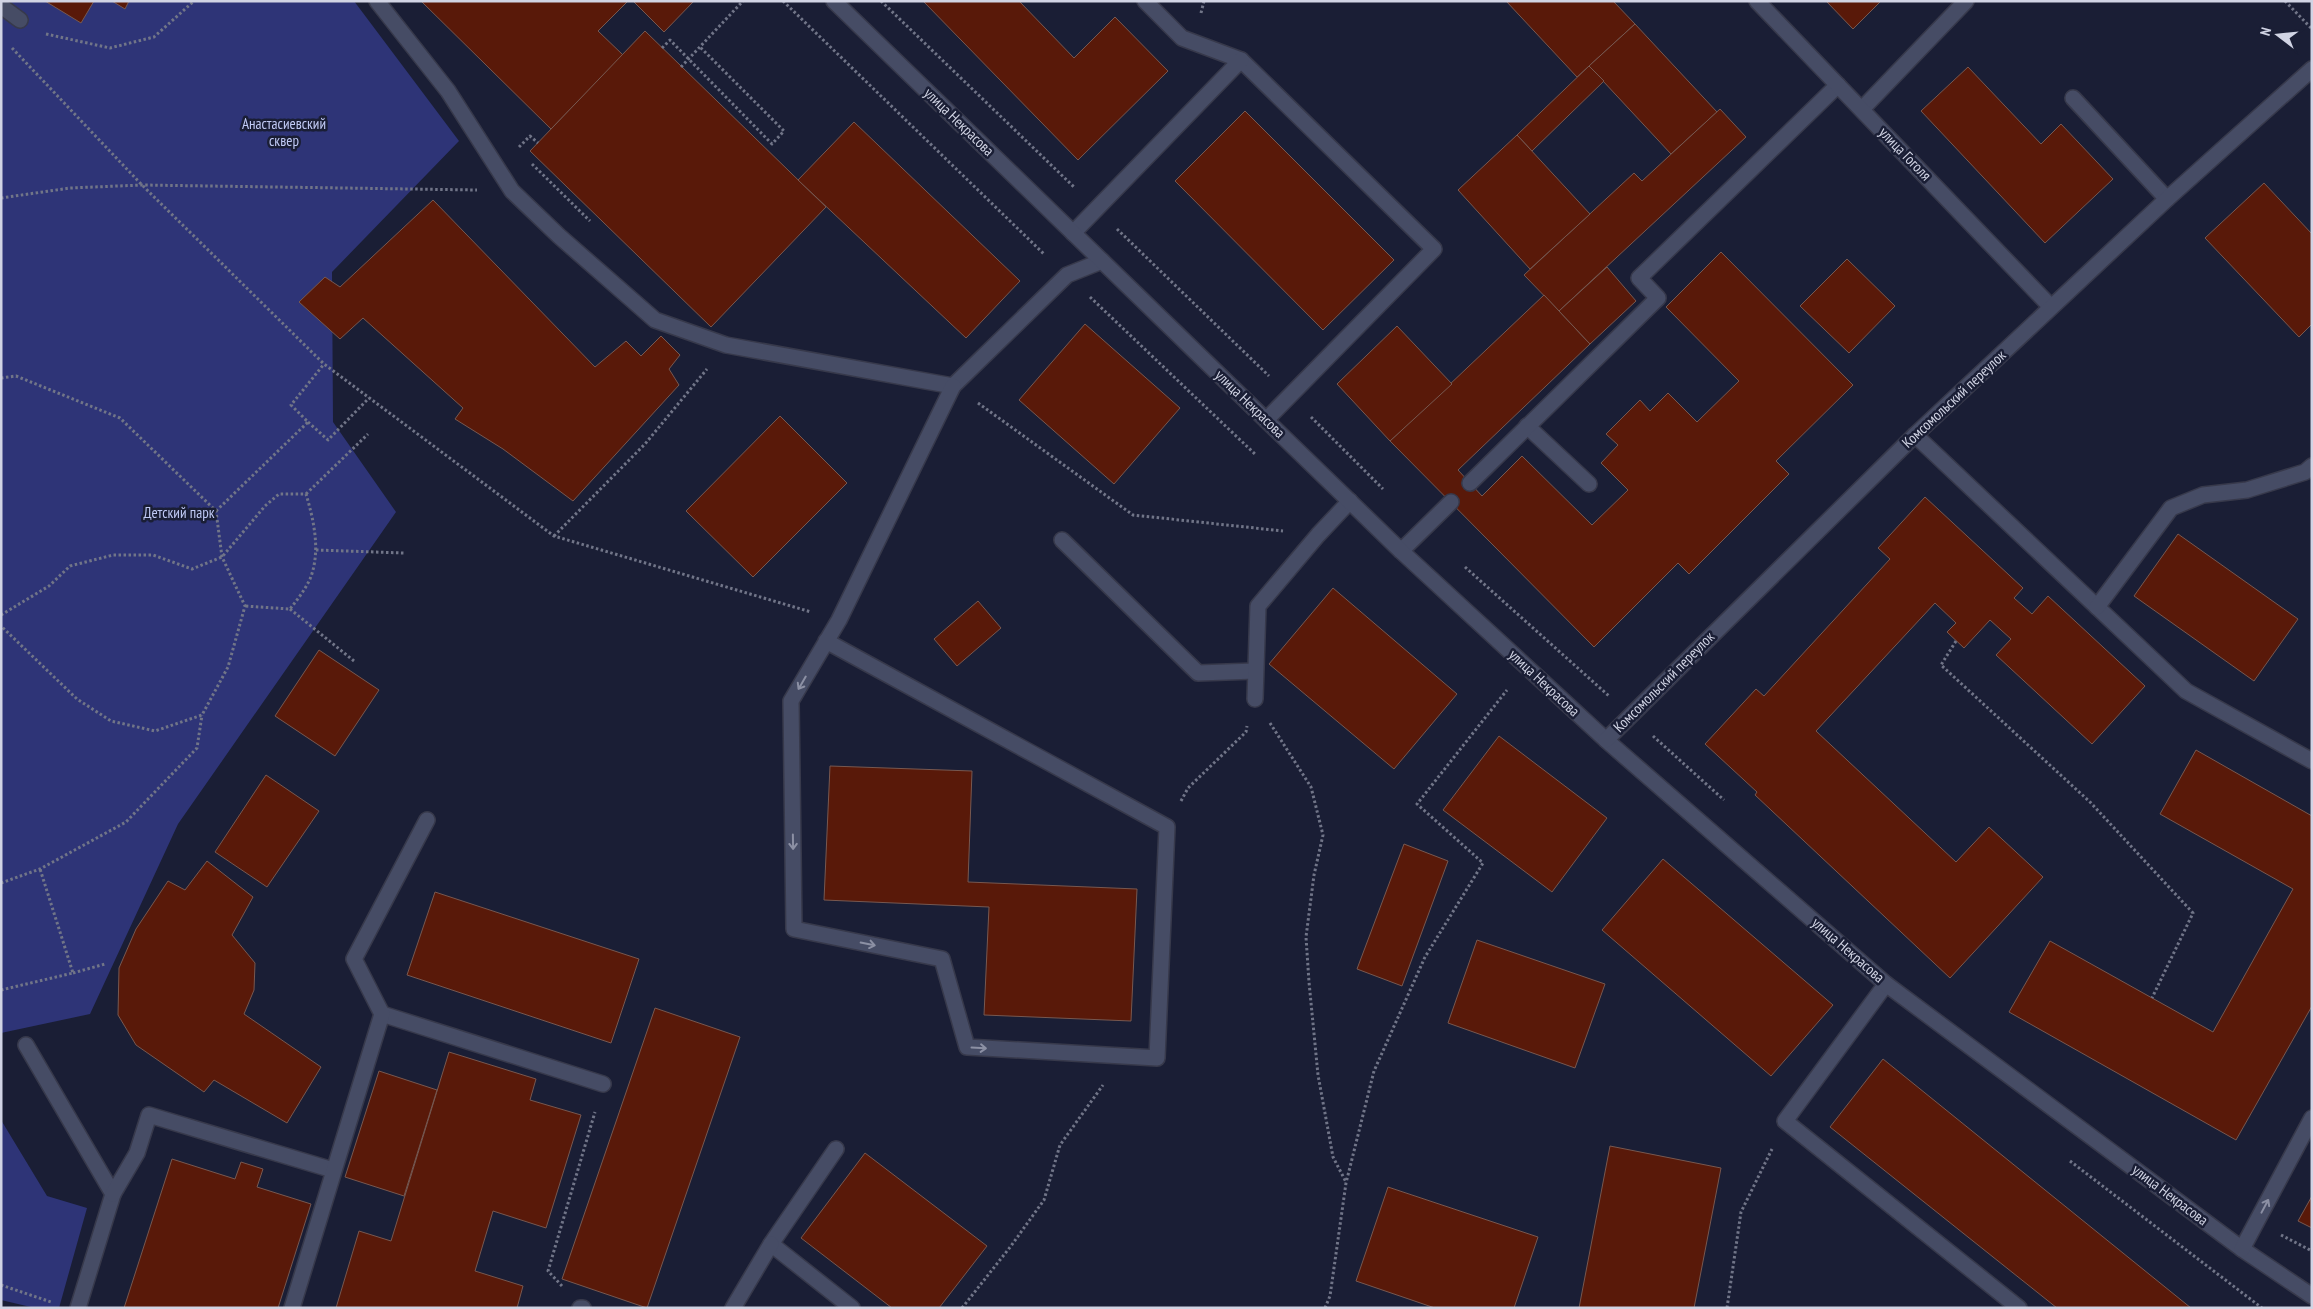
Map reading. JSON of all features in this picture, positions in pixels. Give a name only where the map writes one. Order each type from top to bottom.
[{"type":"street","points":[[377,1],[448,91],[512,191],[559,236],[655,320],[726,345],[954,386]]},
{"type":"street","name":"улица Некрасова","points":[[834,1],[1401,551],[1606,740],[1886,984],[2242,1249],[2312,1296]]},
{"type":"street","points":[[1145,1],[1182,38],[1241,60],[1434,249],[1266,420]]},
{"type":"street","name":"улица Гоголя","points":[[1757,1],[2051,307]]},
{"type":"street","points":[[1862,109],[1966,1]]},
{"type":"street","points":[[1,6],[20,20]]},
{"type":"street","points":[[1072,233],[1241,60]]},
{"type":"street","name":"Комсомольский переулок","points":[[1606,740],[1915,435],[2167,198],[2312,69]]},
{"type":"street","points":[[1470,483],[1658,298],[1639,278],[1838,84]]},
{"type":"street","points":[[2073,98],[2167,198]]},
{"type":"street","points":[[826,641],[1167,827],[1157,1058],[967,1048],[942,959],[794,929],[791,701],[826,641],[839,620],[954,386],[1067,275],[1102,261]]},
{"type":"street","points":[[1527,426],[1589,484]]},
{"type":"street","points":[[1915,435],[2186,691],[2312,761]]},
{"type":"street","points":[[2098,607],[2171,508],[2203,495],[2247,490],[2305,472],[2312,466]]},
{"type":"street","points":[[1255,699],[1258,606],[1318,535],[1350,502]]},
{"type":"street","points":[[1401,551],[1451,502]]},
{"type":"street","points":[[1062,540],[1198,673],[1255,671]]},
{"type":"street","points":[[292,1308],[382,1014],[354,959],[427,820]]},
{"type":"street","points":[[1886,984],[1785,1122],[2019,1308]]},
{"type":"street","points":[[382,1014],[603,1084]]},
{"type":"street","points":[[26,1044],[113,1194]]},
{"type":"street","points":[[78,1308],[113,1194],[137,1153],[149,1116],[333,1170]]},
{"type":"street","points":[[2242,1249],[2312,1118]]},
{"type":"street","points":[[733,1308],[771,1244],[836,1149]]},
{"type":"street","points":[[771,1244],[852,1308]]},
{"type":"path","points":[[44,33],[110,48],[154,37],[194,1]]},
{"type":"path","points":[[681,67],[743,1]]},
{"type":"path","points":[[881,1],[1388,494]]},
{"type":"path","points":[[2286,1],[2312,29]]},
{"type":"path","points":[[662,48],[670,40],[772,144],[784,131],[700,47]]},
{"type":"path","points":[[12,48],[142,185],[324,364],[554,536],[839,620]]},
{"type":"path","points":[[1,198],[70,188],[142,185],[512,191]]},
{"type":"path","points":[[554,536],[645,444],[726,345]]},
{"type":"path","points":[[324,364],[291,405],[328,440],[369,398]]},
{"type":"path","points":[[1,378],[16,376],[120,418],[216,511],[222,556],[245,606],[228,667],[202,715],[197,748],[126,822],[40,869],[1,883]]},
{"type":"path","points":[[954,386],[1133,515],[1318,535]]},
{"type":"path","points":[[216,511],[308,422]]},
{"type":"path","points":[[1,615],[48,586],[70,566],[113,555],[153,555],[192,569],[222,556],[265,506],[279,494],[306,494],[368,434]]},
{"type":"path","points":[[290,609],[310,579],[316,550],[314,522],[306,494]]},
{"type":"path","points":[[316,550],[404,553]]},
{"type":"path","points":[[1459,561],[1731,807]]},
{"type":"path","points":[[245,606],[290,609],[354,661]]},
{"type":"path","points":[[1,626],[77,699],[111,721],[155,731],[202,715]]},
{"type":"path","points":[[1956,641],[1941,665],[2090,802],[2193,914],[2152,998]]},
{"type":"path","points":[[1326,1308],[1330,1296],[1346,1183],[1374,1071],[1425,957],[1483,863],[1417,804],[1507,690]]},
{"type":"path","points":[[1167,827],[1188,788],[1246,732],[1255,699]]},
{"type":"path","points":[[1255,699],[1311,787],[1323,835],[1314,875],[1306,937],[1308,973],[1321,1093],[1333,1157],[1346,1183]]},
{"type":"path","points":[[40,869],[73,973]]},
{"type":"path","points":[[1,990],[105,964]]},
{"type":"path","points":[[962,1308],[1012,1246],[1044,1200],[1060,1145],[1102,1090],[1112,1055]]},
{"type":"path","points":[[581,1308],[548,1271],[603,1084]]},
{"type":"path","points":[[1727,1308],[1741,1212],[1785,1122]]},
{"type":"path","points":[[1,1285],[60,1305]]},
{"type":"green space","name":"Детский парк","points":[[1,1],[354,1],[459,141],[332,272],[333,422],[396,512],[178,824],[90,1014],[1,1033]]},
{"type":"green space","points":[[1,1120],[47,1196],[87,1208],[59,1308],[35,1308],[1,1300]]},
{"type":"building","points":[[45,1],[94,1],[81,23]]},
{"type":"building","points":[[112,1],[129,1],[125,9]]},
{"type":"building","points":[[421,1],[628,1],[598,31],[623,55],[551,129]]},
{"type":"building","points":[[633,1],[694,1],[664,32]]},
{"type":"building","points":[[923,1],[1019,1],[1074,58],[1115,17],[1168,71],[1078,160]]},
{"type":"building","points":[[1506,1],[1613,1],[1635,24],[1577,77]]},
{"type":"building","points":[[1826,1],[1881,1],[1853,29]]},
{"type":"building","points":[[1635,24],[1717,112],[1671,154],[1589,66]]},
{"type":"building","points":[[645,31],[826,207],[711,327],[530,151]]},
{"type":"building","points":[[1589,66],[1604,81],[1532,151],[1517,135]]},
{"type":"building","points":[[1968,67],[2041,144],[2061,124],[2113,179],[2045,243],[1921,111]]},
{"type":"building","points":[[1720,109],[1746,137],[1559,311],[1524,275],[1634,173],[1642,181]]},
{"type":"building","points":[[1245,111],[1394,260],[1323,330],[1175,181]]},
{"type":"building","points":[[854,122],[1020,281],[966,338],[798,180]]},
{"type":"building","points":[[1517,135],[1590,214],[1530,269],[1458,190]]},
{"type":"building","points":[[2264,183],[2312,234],[2312,324],[2299,337],[2205,238]]},
{"type":"building","points":[[433,200],[595,367],[626,341],[641,356],[661,336],[680,355],[669,369],[679,385],[573,501],[503,449],[455,419],[463,408],[363,318],[340,339],[299,302],[325,277],[340,287]]},
{"type":"building","points":[[1721,252],[1853,385],[1776,461],[1789,474],[1689,574],[1678,563],[1594,647],[1390,441],[1544,295],[1590,344],[1458,470],[1482,496],[1522,456],[1592,525],[1628,490],[1601,463],[1618,445],[1606,434],[1640,400],[1650,411],[1668,393],[1697,422],[1739,381],[1666,307]]},
{"type":"building","points":[[1847,259],[1895,306],[1849,353],[1800,306]]},
{"type":"building","points":[[1607,267],[1636,301],[1590,344],[1559,311]]},
{"type":"building","points":[[1085,324],[1180,408],[1114,484],[1019,400]]},
{"type":"building","points":[[1397,326],[1452,384],[1390,441],[1337,384]]},
{"type":"building","points":[[780,416],[847,483],[753,577],[686,511]]},
{"type":"building","points":[[1925,497],[2023,588],[2014,598],[2032,614],[2048,596],[2145,686],[2092,744],[1996,655],[2011,639],[1990,620],[1964,648],[1947,632],[1956,623],[1935,603],[1816,731],[1956,862],[1989,827],[2043,877],[1950,978],[1755,795],[1757,792],[1705,744],[1756,689],[1764,696],[1890,559],[1878,548]]},
{"type":"building","points":[[2178,534],[2298,619],[2254,681],[2134,596]]},
{"type":"building","points":[[1333,588],[1457,694],[1394,769],[1269,664]]},
{"type":"building","points":[[978,601],[1001,628],[957,666],[934,639]]},
{"type":"building","points":[[319,650],[379,690],[335,756],[275,716]]},
{"type":"building","points":[[1499,736],[1607,818],[1552,892],[1443,810]]},
{"type":"building","points":[[2196,750],[2312,816],[2312,1006],[2236,1140],[2009,1012],[2050,941],[2213,1032],[2293,889],[2160,814]]},
{"type":"building","points":[[830,766],[972,771],[968,882],[1137,889],[1131,1021],[984,1015],[989,907],[824,900]]},
{"type":"building","points":[[266,775],[319,811],[267,887],[215,852]]},
{"type":"building","points":[[1404,844],[1448,861],[1402,986],[1357,969]]},
{"type":"building","points":[[1663,859],[1833,1005],[1771,1076],[1602,930]]},
{"type":"building","points":[[207,861],[253,897],[232,935],[255,963],[254,990],[244,1014],[321,1067],[287,1123],[214,1080],[204,1092],[136,1045],[118,1015],[119,968],[136,929],[168,881],[185,890]]},
{"type":"building","points":[[435,892],[639,959],[611,1043],[407,975]]},
{"type":"building","points":[[1477,940],[1605,984],[1575,1068],[1448,1023]]},
{"type":"building","points":[[655,1008],[740,1037],[647,1308],[562,1279]]},
{"type":"building","points":[[449,1052],[536,1079],[530,1100],[581,1115],[546,1228],[493,1211],[475,1271],[523,1286],[517,1308],[336,1308],[359,1231],[391,1241]]},
{"type":"building","points":[[1883,1059],[2191,1308],[2057,1308],[1830,1127]]},
{"type":"building","points":[[379,1071],[437,1090],[404,1196],[345,1177]]},
{"type":"building","points":[[1610,1146],[1721,1168],[1694,1308],[1579,1308]]},
{"type":"building","points":[[865,1153],[987,1246],[939,1308],[892,1308],[801,1238]]},
{"type":"building","points":[[172,1159],[235,1179],[241,1162],[263,1169],[257,1187],[311,1204],[278,1308],[124,1308]]},
{"type":"building","points":[[1388,1187],[1538,1237],[1514,1308],[1435,1308],[1356,1281]]},
{"type":"building","points":[[2312,1196],[2312,1228],[2298,1221]]},
{"type":"park label","name":"Анастасиевский сквер","points":[[284,132]]}]
